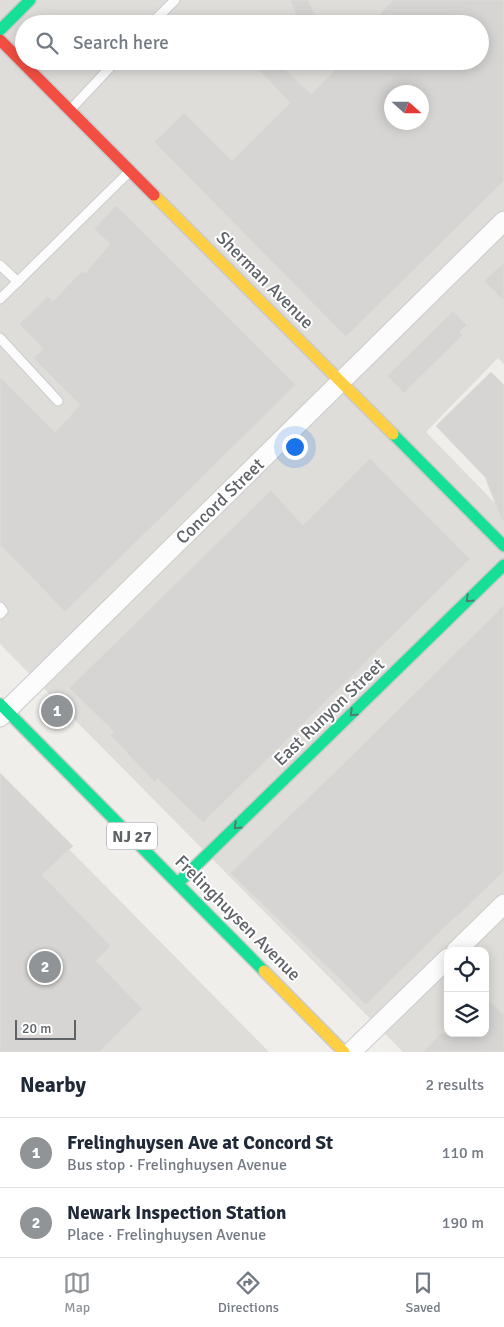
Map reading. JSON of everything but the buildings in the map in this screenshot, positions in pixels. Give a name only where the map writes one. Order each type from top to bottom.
[{"type":"street","points":[[0,30],[30,0]]},
{"type":"street","name":"Sherman Avenue","points":[[0,40],[15,55]]},
{"type":"street","name":"Sherman Avenue","points":[[30,70],[504,546]]},
{"type":"street","name":"Concord Street","points":[[2,710],[342,382],[504,221]]},
{"type":"street","name":"East Runyon Street","points":[[178,883],[504,565]]},
{"type":"street","name":"Frelinghuysen Avenue","points":[[2,710],[178,883],[344,1052]]},
{"type":"street","points":[[460,947],[504,904]]},
{"type":"street","points":[[351,1052],[444,962]]},
{"type":"lane","points":[[160,15],[175,0]]},
{"type":"lane","points":[[70,110],[108,70]]},
{"type":"lane","points":[[0,299],[130,170]]},
{"type":"lane","points":[[0,265],[18,282]]},
{"type":"lane","points":[[0,338],[58,401]]},
{"type":"lane","points":[[0,607],[3,611],[0,614]]},
{"type":"shaded area","points":[[0,0],[504,0],[504,364],[498,358],[426,432],[494,502],[504,492],[504,1052],[403,1052],[0,644]]},
{"type":"shaded area","points":[[0,779],[269,1052],[0,1052]]},
{"type":"traffic: fast","points":[[0,30],[30,0]]},
{"type":"traffic: fast","points":[[393,434],[504,546]]},
{"type":"traffic: fast","points":[[178,883],[504,565]]},
{"type":"traffic: fast","points":[[0,704],[264,971]]},
{"type":"traffic: slow","points":[[154,195],[393,434]]},
{"type":"traffic: slow","points":[[264,971],[344,1052]]},
{"type":"traffic: jam","points":[[0,40],[15,55]]},
{"type":"traffic: jam","points":[[30,70],[154,195]]},
{"type":"place","name":"Frelinghuysen Ave at Concord St","points":[[57,711]]},
{"type":"place","name":"Newark Inspection Station","points":[[45,967]]}]
